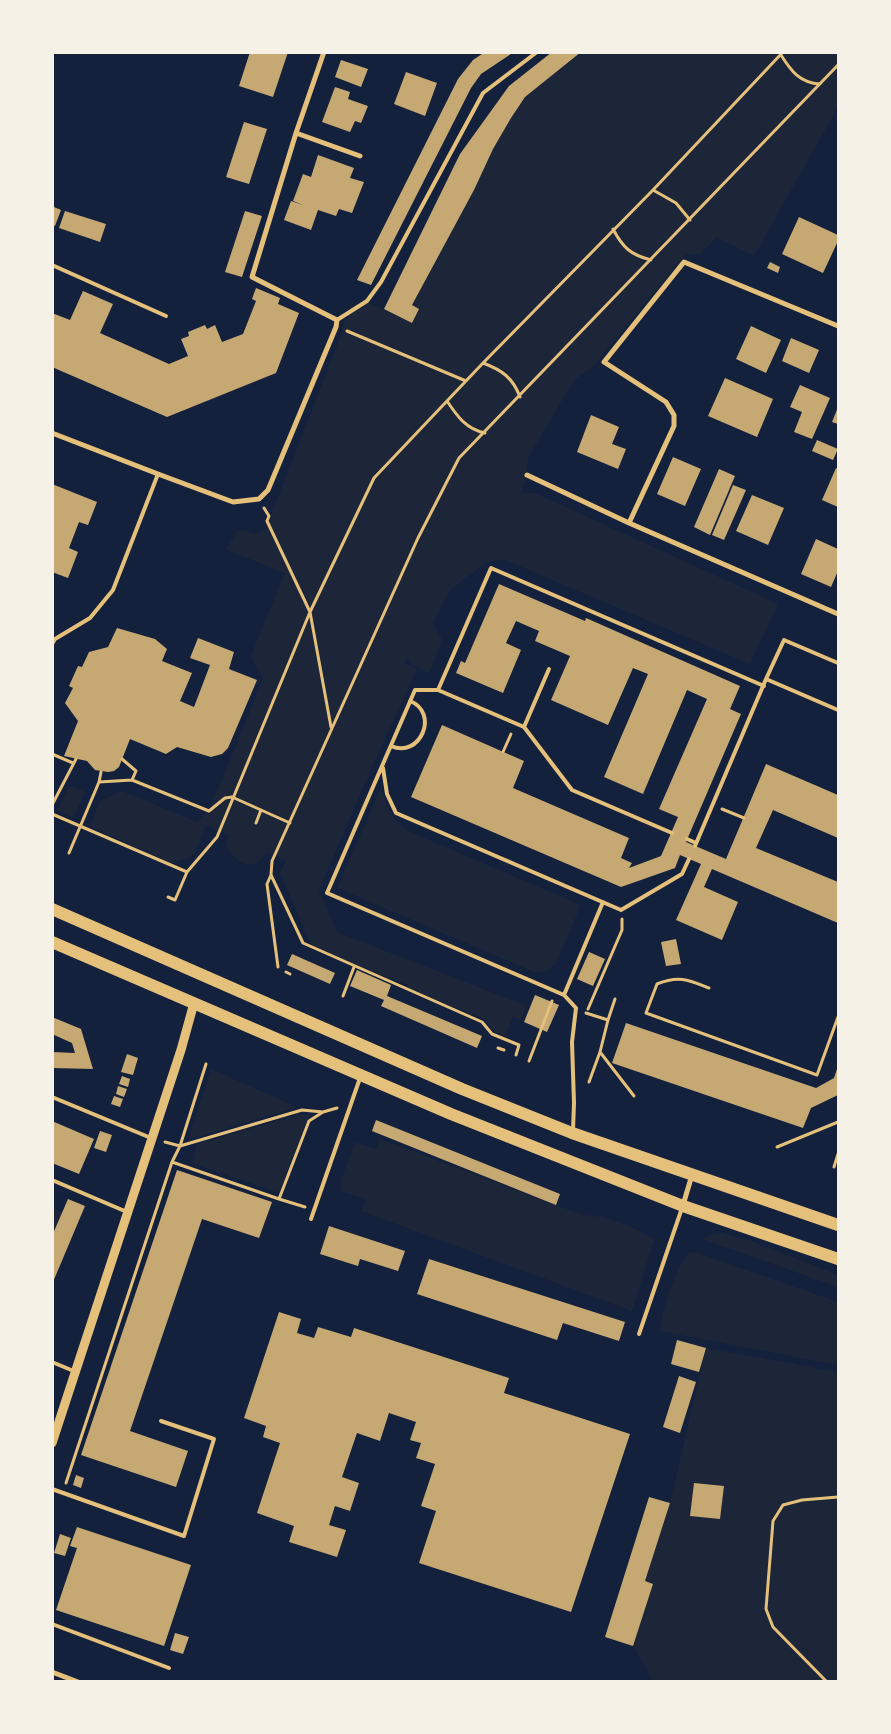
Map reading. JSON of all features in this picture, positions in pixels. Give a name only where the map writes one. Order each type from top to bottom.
[{"type":"main road","points":[[52,909],[453,1086],[572,1133],[838,1225]]},
{"type":"main road","points":[[52,942],[451,1114],[683,1206],[838,1259]]},
{"type":"street","points":[[52,433],[233,502],[259,499],[268,490],[336,327],[337,320],[252,277],[296,132],[324,52]]},
{"type":"street","points":[[296,132],[360,156]]},
{"type":"street","points":[[629,523],[674,426],[674,415],[666,402],[604,362],[684,262],[838,326]]},
{"type":"street","points":[[527,475],[629,523],[838,614]]},
{"type":"street","points":[[52,1444],[181,1050],[194,1003]]},
{"type":"street","points":[[683,1206],[692,1175]]},
{"type":"street","points":[[52,1672],[78,1682]]},
{"type":"lane","points":[[337,320],[367,301],[381,282],[483,93],[537,52]]},
{"type":"lane","points":[[52,265],[166,316]]},
{"type":"lane","points":[[52,644],[55,639],[90,618],[113,590],[158,474]]},
{"type":"lane","points":[[438,690],[491,568],[764,686]]},
{"type":"lane","points":[[687,839],[695,845],[784,640],[838,663]]},
{"type":"lane","points":[[524,727],[549,669]]},
{"type":"lane","points":[[766,680],[838,710]]},
{"type":"lane","points":[[572,1133],[574,1103],[572,1042],[576,1008],[564,995],[327,893],[415,690],[438,690],[524,727],[572,790],[672,833]]},
{"type":"lane","points":[[391,746],[403,748],[412,746],[423,734],[424,717],[420,709],[410,701]]},
{"type":"lane","points":[[382,766],[387,794],[396,813],[621,910],[682,874],[689,859]]},
{"type":"lane","points":[[564,995],[603,902]]},
{"type":"lane","points":[[311,1219],[360,1076]]},
{"type":"lane","points":[[52,1097],[151,1138]]},
{"type":"lane","points":[[52,1180],[127,1212]]},
{"type":"lane","points":[[639,1334],[683,1206]]},
{"type":"lane","points":[[52,1362],[76,1372]]},
{"type":"lane","points":[[52,1489],[184,1536],[214,1438],[161,1421]]},
{"type":"lane","points":[[52,1624],[169,1668]]},
{"type":"path","points":[[168,897],[174,900],[187,872],[217,836],[310,612],[370,484],[483,362],[782,54],[790,70],[802,80],[821,84]]},
{"type":"path","points":[[278,967],[267,884],[271,875],[272,862],[418,538],[459,458],[836,70],[838,65]]},
{"type":"path","points":[[652,190],[676,203],[690,220]]},
{"type":"path","points":[[613,229],[622,244],[634,255],[651,260]]},
{"type":"path","points":[[336,327],[466,381]]},
{"type":"path","points":[[483,362],[508,376],[514,382],[520,396]]},
{"type":"path","points":[[447,401],[464,424],[485,433]]},
{"type":"path","points":[[259,499],[269,516],[267,521],[310,612],[331,728]]},
{"type":"path","points":[[503,752],[510,735]]},
{"type":"path","points":[[52,754],[73,763]]},
{"type":"path","points":[[52,804],[76,759]]},
{"type":"path","points":[[122,759],[136,771],[132,780]]},
{"type":"path","points":[[69,853],[99,782],[101,772]]},
{"type":"path","points":[[99,782],[132,780],[209,811],[225,798],[232,797],[290,823]]},
{"type":"path","points":[[256,823],[261,810]]},
{"type":"path","points":[[726,810],[744,818]]},
{"type":"path","points":[[52,814],[187,872]]},
{"type":"path","points":[[271,875],[303,943],[482,1022],[492,1034],[520,1045],[516,1055]]},
{"type":"path","points":[[608,1020],[586,1013],[622,930],[621,910]]},
{"type":"path","points":[[343,996],[354,967]]},
{"type":"path","points":[[286,972],[290,974]]},
{"type":"path","points":[[709,988],[686,979],[666,980],[657,984],[646,1013],[817,1075],[838,1017]]},
{"type":"path","points":[[528,1061],[557,992]]},
{"type":"path","points":[[589,1082],[600,1052],[615,999]]},
{"type":"path","points":[[498,1048],[504,1050]]},
{"type":"path","points":[[600,1052],[634,1096]]},
{"type":"path","points":[[63,1492],[206,1064]]},
{"type":"path","points":[[279,1199],[309,1121],[324,1112],[350,1104]]},
{"type":"path","points":[[151,1138],[180,1146],[302,1110],[324,1112]]},
{"type":"path","points":[[777,1147],[838,1122]]},
{"type":"path","points":[[834,1167],[838,1154]]},
{"type":"path","points":[[172,1162],[314,1210]]},
{"type":"path","points":[[827,1682],[773,1627],[766,1609],[773,1521],[783,1505],[802,1500],[838,1498]]},
{"type":"shaded area","points":[[581,53],[838,53],[838,107],[754,256],[716,237],[701,254],[685,255],[593,367],[574,380],[528,458],[527,475],[521,493],[535,493],[778,604],[750,664],[505,560],[487,562],[451,589],[433,622],[442,640],[429,674],[411,664],[407,657],[404,663],[417,669],[367,778],[319,890],[337,932],[527,1006],[521,1020],[513,1017],[505,1036],[494,1031],[485,1019],[407,989],[408,985],[312,946],[280,873],[286,861],[267,852],[254,864],[244,864],[226,846],[229,835],[206,825],[194,854],[190,858],[171,863],[90,826],[100,801],[122,791],[197,822],[209,811],[263,679],[251,655],[285,573],[226,550],[237,531],[243,530],[255,534],[266,528],[342,333],[344,322],[351,314],[369,303],[412,323],[419,309],[412,305],[511,118],[525,97]]},
{"type":"shaded area","points":[[69,785],[85,792],[73,818],[57,811]]},
{"type":"shaded area","points":[[381,788],[391,813],[410,832],[581,905],[556,963],[551,968],[546,971],[534,972],[337,888]]},
{"type":"shaded area","points":[[211,1069],[297,1107],[188,1140]]},
{"type":"shaded area","points":[[301,1114],[309,1115],[279,1193],[192,1163],[197,1144]]},
{"type":"shaded area","points":[[380,1139],[583,1215],[601,1217],[620,1223],[638,1230],[654,1240],[632,1311],[361,1211],[366,1199],[340,1191],[341,1180],[355,1142],[376,1149]]},
{"type":"shaded area","points":[[53,1208],[63,1213],[53,1236]]},
{"type":"shaded area","points":[[721,1233],[749,1240],[838,1275],[838,1287],[702,1239]]},
{"type":"shaded area","points":[[689,1252],[697,1253],[838,1302],[838,1365],[660,1331],[670,1289],[679,1268]]},
{"type":"shaded area","points":[[706,1348],[838,1372],[838,1681],[653,1681],[633,1646],[652,1584],[645,1581],[670,1503]]},
{"type":"building","points":[[250,52],[288,52],[273,97],[239,86]]},
{"type":"building","points":[[485,52],[514,52],[481,74],[471,88],[371,285],[357,280],[458,79],[473,60]]},
{"type":"building","points":[[552,52],[581,52],[525,97],[511,118],[412,305],[419,309],[412,323],[384,309],[460,154],[509,86]]},
{"type":"building","points":[[341,60],[368,69],[361,87],[335,77]]},
{"type":"building","points":[[406,72],[437,83],[425,116],[394,104]]},
{"type":"building","points":[[335,87],[350,92],[348,99],[368,106],[361,123],[355,121],[350,132],[322,122]]},
{"type":"building","points":[[244,122],[267,129],[249,184],[226,177]]},
{"type":"building","points":[[318,155],[354,168],[350,178],[364,182],[352,213],[339,209],[336,216],[318,210],[311,230],[284,220],[291,201],[303,205],[293,201],[303,174],[311,177]]},
{"type":"building","points":[[54,207],[61,210],[55,226],[52,225]]},
{"type":"building","points":[[65,211],[106,224],[100,242],[59,228]]},
{"type":"building","points":[[245,211],[262,216],[242,277],[225,272]]},
{"type":"building","points":[[799,217],[838,235],[838,241],[823,273],[782,254]]},
{"type":"building","points":[[770,262],[780,267],[778,273],[767,268]]},
{"type":"building","points":[[256,288],[280,298],[278,304],[299,313],[276,373],[167,417],[52,367],[52,313],[70,320],[83,291],[113,304],[100,333],[169,364],[188,356],[181,339],[189,336],[188,332],[205,325],[207,329],[215,325],[222,342],[243,334],[256,301],[252,299]]},
{"type":"building","points":[[751,326],[781,340],[766,373],[736,359]]},
{"type":"building","points":[[791,338],[819,350],[809,373],[782,361]]},
{"type":"building","points":[[725,378],[773,399],[757,437],[708,416]]},
{"type":"building","points":[[800,385],[830,398],[812,439],[794,432],[802,412],[790,407]]},
{"type":"building","points":[[838,407],[838,424],[832,422]]},
{"type":"building","points":[[591,415],[619,427],[612,444],[626,449],[618,469],[577,452]]},
{"type":"building","points":[[817,440],[838,449],[833,460],[812,451]]},
{"type":"building","points":[[673,457],[701,469],[685,506],[657,494]]},
{"type":"building","points":[[836,468],[838,469],[838,507],[822,500]]},
{"type":"building","points":[[719,469],[735,476],[710,535],[694,527]]},
{"type":"building","points":[[52,484],[97,502],[88,525],[79,522],[69,548],[78,552],[68,578],[52,572]]},
{"type":"building","points":[[733,485],[746,490],[724,540],[712,535]]},
{"type":"building","points":[[752,495],[784,508],[768,545],[736,531]]},
{"type":"building","points":[[816,539],[838,549],[838,571],[831,587],[801,574]]},
{"type":"building","points":[[499,584],[585,621],[586,618],[740,686],[730,709],[741,714],[686,842],[726,859],[766,764],[838,795],[838,838],[773,810],[756,848],[838,882],[838,923],[712,869],[704,887],[738,902],[722,940],[676,920],[701,864],[680,855],[675,868],[621,887],[411,797],[442,725],[524,761],[513,788],[629,838],[621,858],[632,863],[629,868],[661,856],[678,817],[659,809],[707,699],[687,690],[643,794],[604,777],[648,674],[633,668],[608,725],[551,700],[570,656],[535,641],[539,631],[516,621],[506,643],[521,650],[503,693],[456,673],[461,661],[465,663]]},
{"type":"building","points":[[117,628],[155,639],[167,649],[162,661],[192,673],[180,701],[194,707],[210,665],[190,658],[198,638],[234,652],[229,669],[257,680],[228,748],[222,754],[211,757],[177,747],[166,754],[130,739],[119,767],[114,771],[108,772],[95,770],[87,761],[64,756],[78,721],[65,703],[73,688],[69,686],[78,666],[82,667],[89,652],[108,647]]},
{"type":"building","points":[[676,939],[681,964],[666,966],[661,942]]},
{"type":"building","points":[[589,952],[605,959],[593,986],[577,979]]},
{"type":"building","points":[[292,954],[335,973],[330,984],[287,965]]},
{"type":"building","points":[[357,970],[391,985],[387,996],[482,1036],[477,1048],[381,1006],[384,1000],[350,986]]},
{"type":"building","points":[[535,995],[559,1005],[547,1032],[524,1022]]},
{"type":"building","points":[[52,1017],[81,1029],[93,1069],[52,1068],[52,1052],[75,1053],[72,1043],[52,1034]]},
{"type":"building","points":[[626,1023],[816,1088],[834,1078],[838,1066],[838,1095],[811,1108],[803,1128],[612,1063]]},
{"type":"building","points":[[127,1054],[138,1058],[133,1075],[121,1072]]},
{"type":"building","points":[[122,1076],[130,1079],[128,1087],[119,1084]]},
{"type":"building","points":[[118,1086],[127,1089],[124,1097],[116,1094]]},
{"type":"building","points":[[114,1096],[123,1099],[120,1107],[111,1104]]},
{"type":"building","points":[[376,1120],[560,1194],[556,1205],[372,1131]]},
{"type":"building","points":[[52,1121],[94,1139],[79,1174],[52,1163]]},
{"type":"building","points":[[100,1131],[112,1135],[106,1152],[94,1148]]},
{"type":"building","points":[[177,1170],[272,1202],[259,1238],[202,1219],[130,1431],[188,1451],[176,1487],[81,1455]]},
{"type":"building","points":[[68,1199],[85,1206],[53,1282],[52,1236]]},
{"type":"building","points":[[329,1226],[405,1251],[398,1271],[360,1259],[358,1266],[320,1254]]},
{"type":"building","points":[[429,1259],[625,1322],[619,1341],[563,1323],[557,1340],[417,1294]]},
{"type":"building","points":[[279,1312],[301,1319],[297,1333],[314,1338],[318,1327],[351,1337],[354,1328],[509,1378],[504,1393],[630,1434],[571,1612],[419,1563],[436,1511],[421,1506],[435,1464],[416,1458],[421,1443],[410,1440],[416,1422],[389,1413],[380,1441],[357,1433],[342,1477],[359,1483],[350,1511],[335,1506],[329,1525],[346,1530],[337,1557],[289,1542],[294,1526],[257,1513],[280,1443],[263,1437],[266,1426],[244,1418]]},
{"type":"building","points":[[677,1340],[706,1348],[699,1372],[671,1364]]},
{"type":"building","points":[[679,1376],[696,1382],[680,1433],[663,1427]]},
{"type":"building","points":[[76,1475],[84,1478],[81,1488],[73,1485]]},
{"type":"building","points":[[694,1483],[724,1486],[720,1519],[690,1516]]},
{"type":"building","points":[[649,1497],[670,1503],[645,1581],[653,1584],[633,1646],[605,1637]]},
{"type":"building","points":[[77,1527],[191,1565],[164,1646],[56,1610],[77,1548],[70,1546]]},
{"type":"building","points":[[60,1534],[71,1538],[65,1556],[54,1553]]},
{"type":"building","points":[[175,1633],[189,1637],[183,1654],[170,1650]]}]
